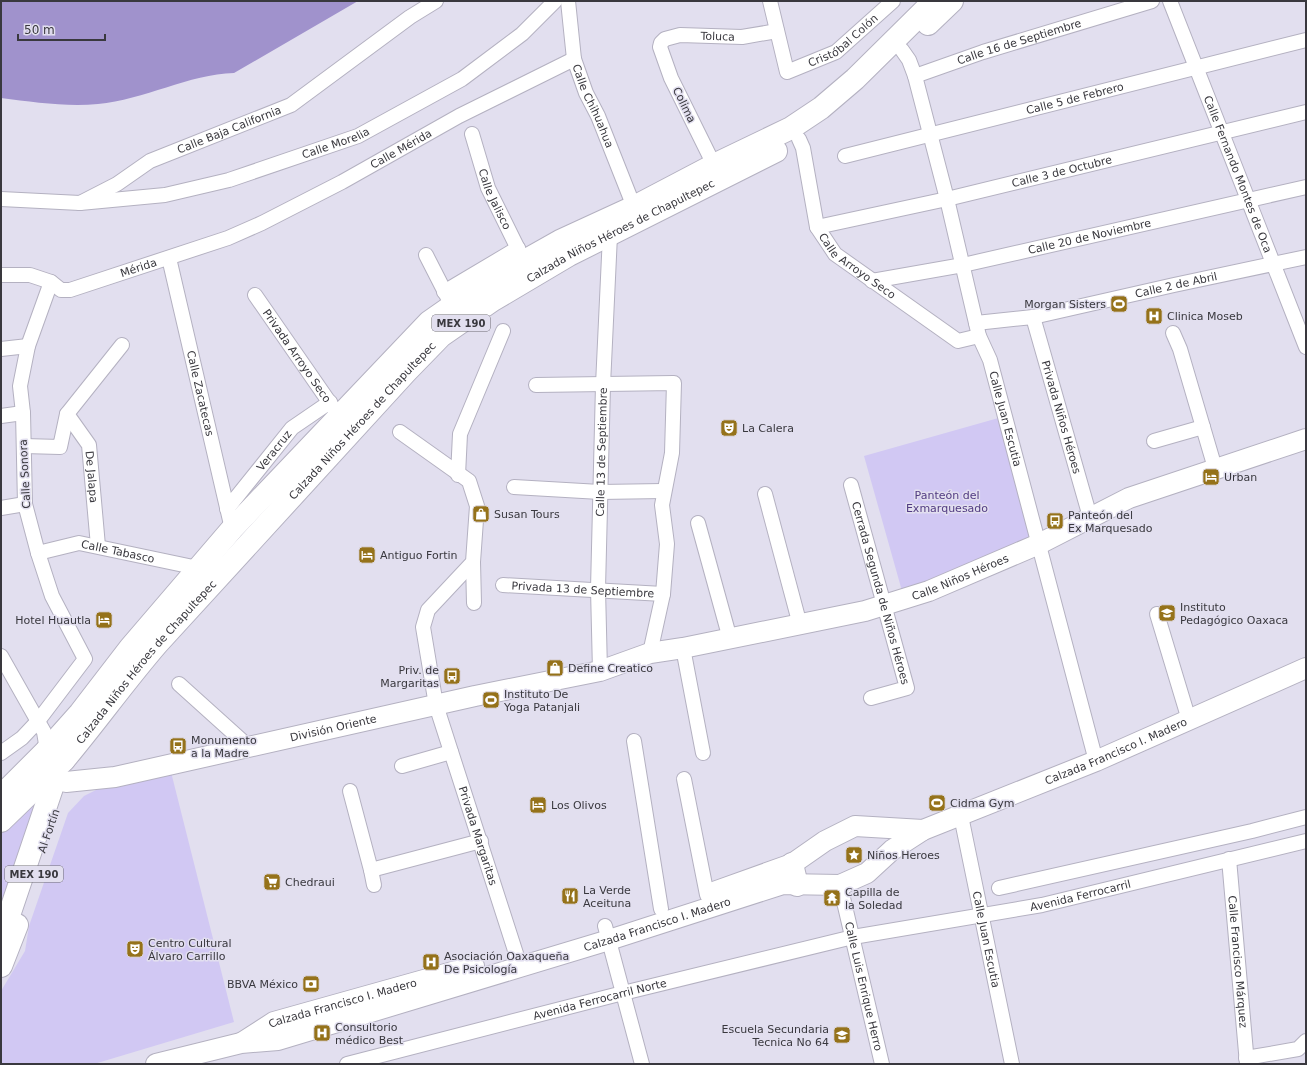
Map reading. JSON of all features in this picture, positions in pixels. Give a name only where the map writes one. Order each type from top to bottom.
[{"type":"main road","name":"Calzada Niños Héroes de Chapultepec","points":[[53,751],[130,648],[198,568],[230,519],[334,409],[429,322],[448,299],[482,285],[521,255],[560,241],[634,207],[714,165],[791,128],[821,108],[855,79],[934,1]]},
{"type":"main road","name":"Calzada Niños Héroes de Chapultepec","points":[[53,751],[95,724],[134,671],[158,643],[406,372],[442,336],[493,300],[569,255],[799,140],[828,118],[902,50],[952,1]]},
{"type":"main road","name":"Calle Niños Héroes","points":[[600,671],[650,653],[800,625],[886,605],[929,591],[1039,544],[1129,498],[1306,438]]},
{"type":"main road","name":"Calzada Francisco I. Madero","points":[[156,1064],[241,1043],[274,1022],[518,961],[607,933],[783,884],[840,885],[867,873],[892,850],[924,830],[1096,761],[1306,668]]},
{"type":"main road","name":"División Oriente","points":[[53,751],[115,777],[250,748],[436,704],[600,671]]},
{"type":"main road","name":"MEX 190","points":[[1,796],[53,751]]},
{"type":"main road","name":"MEX 190","points":[[1,821],[53,751]]},
{"type":"main road","name":"Al Fortín","points":[[1,939],[52,789],[55,776],[53,751]]},
{"type":"main road","name":"Al Fortín","points":[[1,966],[9,949],[53,751]]},
{"type":"main road","name":"Calzada Francisco I. Madero","points":[[607,933],[661,909],[707,895],[792,864],[825,840],[855,826],[924,830]]},
{"type":"main road","points":[[792,864],[797,885]]},
{"type":"street","name":"Calle Baja California","points":[[80,203],[117,184],[150,162],[291,105],[410,17],[436,1]]},
{"type":"street","name":"Calle Morelia","points":[[80,203],[165,195],[230,180],[358,136],[462,79],[522,34],[555,1]]},
{"type":"street","name":"Calle Chihuahua","points":[[568,1],[574,59],[586,93],[598,116],[634,207]]},
{"type":"street","points":[[770,1],[776,31]]},
{"type":"street","name":"Cristóbal Colón","points":[[776,31],[787,72],[836,52],[893,1]]},
{"type":"street","name":"Calle 16 de Septiembre","points":[[915,76],[983,52],[1152,1]]},
{"type":"street","name":"Calle Fernando Montes de Oca","points":[[1170,1],[1273,266],[1302,328],[1306,347]]},
{"type":"street","name":"Toluca","points":[[661,43],[665,39],[680,35],[742,37],[776,31]]},
{"type":"street","name":"Calle 5 de Febrero","points":[[845,156],[930,136],[1196,66],[1306,40]]},
{"type":"street","name":"Colima","points":[[661,43],[660,48],[671,78],[714,165]]},
{"type":"street","points":[[902,50],[909,60],[915,76]]},
{"type":"street","name":"Calle Mérida","points":[[228,238],[342,182],[459,116],[574,59]]},
{"type":"street","name":"Calle Juan Escutia","points":[[915,76],[947,199],[977,329],[990,360],[1096,761]]},
{"type":"street","name":"Calle 3 de Octubre","points":[[817,227],[947,199],[1306,112]]},
{"type":"street","name":"Calle Jalisco","points":[[472,134],[488,188],[521,255]]},
{"type":"street","name":"Calle Arroyo Seco","points":[[799,140],[803,148],[817,227],[835,254],[958,341],[977,329]]},
{"type":"street","name":"Calle 20 de Noviembre","points":[[872,281],[963,265],[1306,187]]},
{"type":"street","points":[[1,199],[80,203]]},
{"type":"street","name":"Calle 13 de Septiembre","points":[[600,671],[598,589],[600,492],[610,235]]},
{"type":"street","name":"Mérida","points":[[1,275],[30,275],[51,282],[61,290],[70,290],[228,238]]},
{"type":"street","points":[[426,255],[448,299]]},
{"type":"street","name":"Calle Zacatecas","points":[[169,258],[230,519]]},
{"type":"street","name":"Calle 2 de Abril","points":[[977,329],[1174,285],[1273,266],[1306,258]]},
{"type":"street","name":"Calle Sonora","points":[[51,282],[28,346],[20,386],[23,413],[25,504],[38,553],[52,596],[85,659],[53,751]]},
{"type":"street","name":"Privada Arroyo Seco","points":[[255,295],[334,409]]},
{"type":"street","name":"Privada Niños Héroes","points":[[1033,317],[1090,517]]},
{"type":"street","points":[[458,475],[460,434],[503,331]]},
{"type":"street","points":[[1173,332],[1180,349],[1216,468]]},
{"type":"street","points":[[24,446],[60,447],[67,414],[122,345]]},
{"type":"street","points":[[1,349],[28,346]]},
{"type":"street","points":[[536,385],[674,383],[672,453],[663,490],[662,505],[667,544],[663,594],[650,653]]},
{"type":"street","points":[[1,416],[23,413]]},
{"type":"street","name":"De Jalapa","points":[[67,414],[89,445],[98,546]]},
{"type":"street","points":[[1154,441],[1203,427]]},
{"type":"street","points":[[400,432],[458,475],[469,481],[477,506],[473,562],[474,603]]},
{"type":"street","name":"Cerrada Segunda de Niños Héroes","points":[[851,485],[886,605],[907,688],[871,698]]},
{"type":"street","points":[[514,487],[600,492],[663,490]]},
{"type":"street","points":[[765,494],[800,625]]},
{"type":"street","points":[[1,508],[25,504]]},
{"type":"street","points":[[698,523],[730,639]]},
{"type":"street","name":"Calle Tabasco","points":[[38,553],[79,543],[198,568]]},
{"type":"street","name":"Privada Margaritas","points":[[473,562],[428,610],[423,627],[436,704],[481,841],[518,961]]},
{"type":"street","name":"Privada 13 de Septiembre","points":[[503,585],[598,589],[663,594]]},
{"type":"street","points":[[1156,614],[1189,720]]},
{"type":"street","points":[[683,648],[703,753]]},
{"type":"street","points":[[1,656],[53,751]]},
{"type":"street","points":[[179,684],[250,748]]},
{"type":"street","points":[[1,753],[22,738],[53,751]]},
{"type":"street","points":[[634,741],[661,909]]},
{"type":"street","points":[[402,766],[451,752]]},
{"type":"street","points":[[684,779],[707,895]]},
{"type":"street","points":[[350,791],[374,885]]},
{"type":"street","name":"Calle Juan Escutia","points":[[961,816],[1012,1064]]},
{"type":"street","points":[[999,888],[1306,817]]},
{"type":"street","points":[[371,870],[481,841]]},
{"type":"street","name":"Avenida Ferrocarril","points":[[853,937],[980,914],[1042,905],[1229,858],[1306,841]]},
{"type":"street","name":"Calle Francisco Márquez","points":[[1229,858],[1247,1061]]},
{"type":"street","name":"Calle Luis Enrique Herro","points":[[840,885],[882,1064]]},
{"type":"street","points":[[607,933],[642,1064]]},
{"type":"street","name":"Avenida Ferrocarril Norte","points":[[347,1064],[624,993],[853,937]]},
{"type":"street","points":[[1247,1061],[1298,1049],[1306,1041]]},
{"type":"green space","name":"Panteón del Exmarquesado","points":[[1002,417],[1035,535],[902,591],[864,456]]},
{"type":"green space","points":[[171,772],[234,1022],[94,1064],[1,1064],[1,991],[25,951],[29,926],[68,813],[84,796],[106,785]]},
{"type":"green space","points":[[42,792],[1,931],[1,828]]},
{"type":"shaded area","points":[[1,1],[358,1],[234,73],[217,74],[183,82],[115,102],[74,105],[50,104],[1,98]]},
{"type":"place","name":"Morgan Sisters","points":[[1119,304]]},
{"type":"place","name":"Clinica Moseb","points":[[1154,316]]},
{"type":"place","name":"La Calera","points":[[729,428]]},
{"type":"place","name":"Urban","points":[[1211,477]]},
{"type":"place","name":"Susan Tours","points":[[481,514]]},
{"type":"place","name":"Panteón del Ex Marquesado","points":[[1055,521]]},
{"type":"place","name":"Antiguo Fortin","points":[[367,555]]},
{"type":"place","name":"Instituto Pedagógico Oaxaca","points":[[1167,613]]},
{"type":"place","name":"Hotel Huautla","points":[[104,620]]},
{"type":"place","name":"Define Creatico","points":[[555,668]]},
{"type":"place","name":"Priv. de Margaritas","points":[[452,676]]},
{"type":"place","name":"Instituto De Yoga Patanjali","points":[[491,700]]},
{"type":"place","name":"Monumento a la Madre","points":[[178,746]]},
{"type":"place","name":"Cidma Gym","points":[[937,803]]},
{"type":"place","name":"Los Olivos","points":[[538,805]]},
{"type":"place","name":"Niños Heroes","points":[[854,855]]},
{"type":"place","name":"Chedraui","points":[[272,882]]},
{"type":"place","name":"La Verde Aceituna","points":[[570,896]]},
{"type":"place","name":"Capilla de la Soledad","points":[[832,898]]},
{"type":"place","name":"Centro Cultural Álvaro Carrillo","points":[[135,949]]},
{"type":"place","name":"Asociación Oaxaqueña De Psicología","points":[[431,962]]},
{"type":"place","name":"BBVA México","points":[[311,984]]},
{"type":"place","name":"Consultorio médico Best","points":[[322,1033]]},
{"type":"place","name":"Escuela Secundaria Tecnica No 64","points":[[842,1035]]}]
